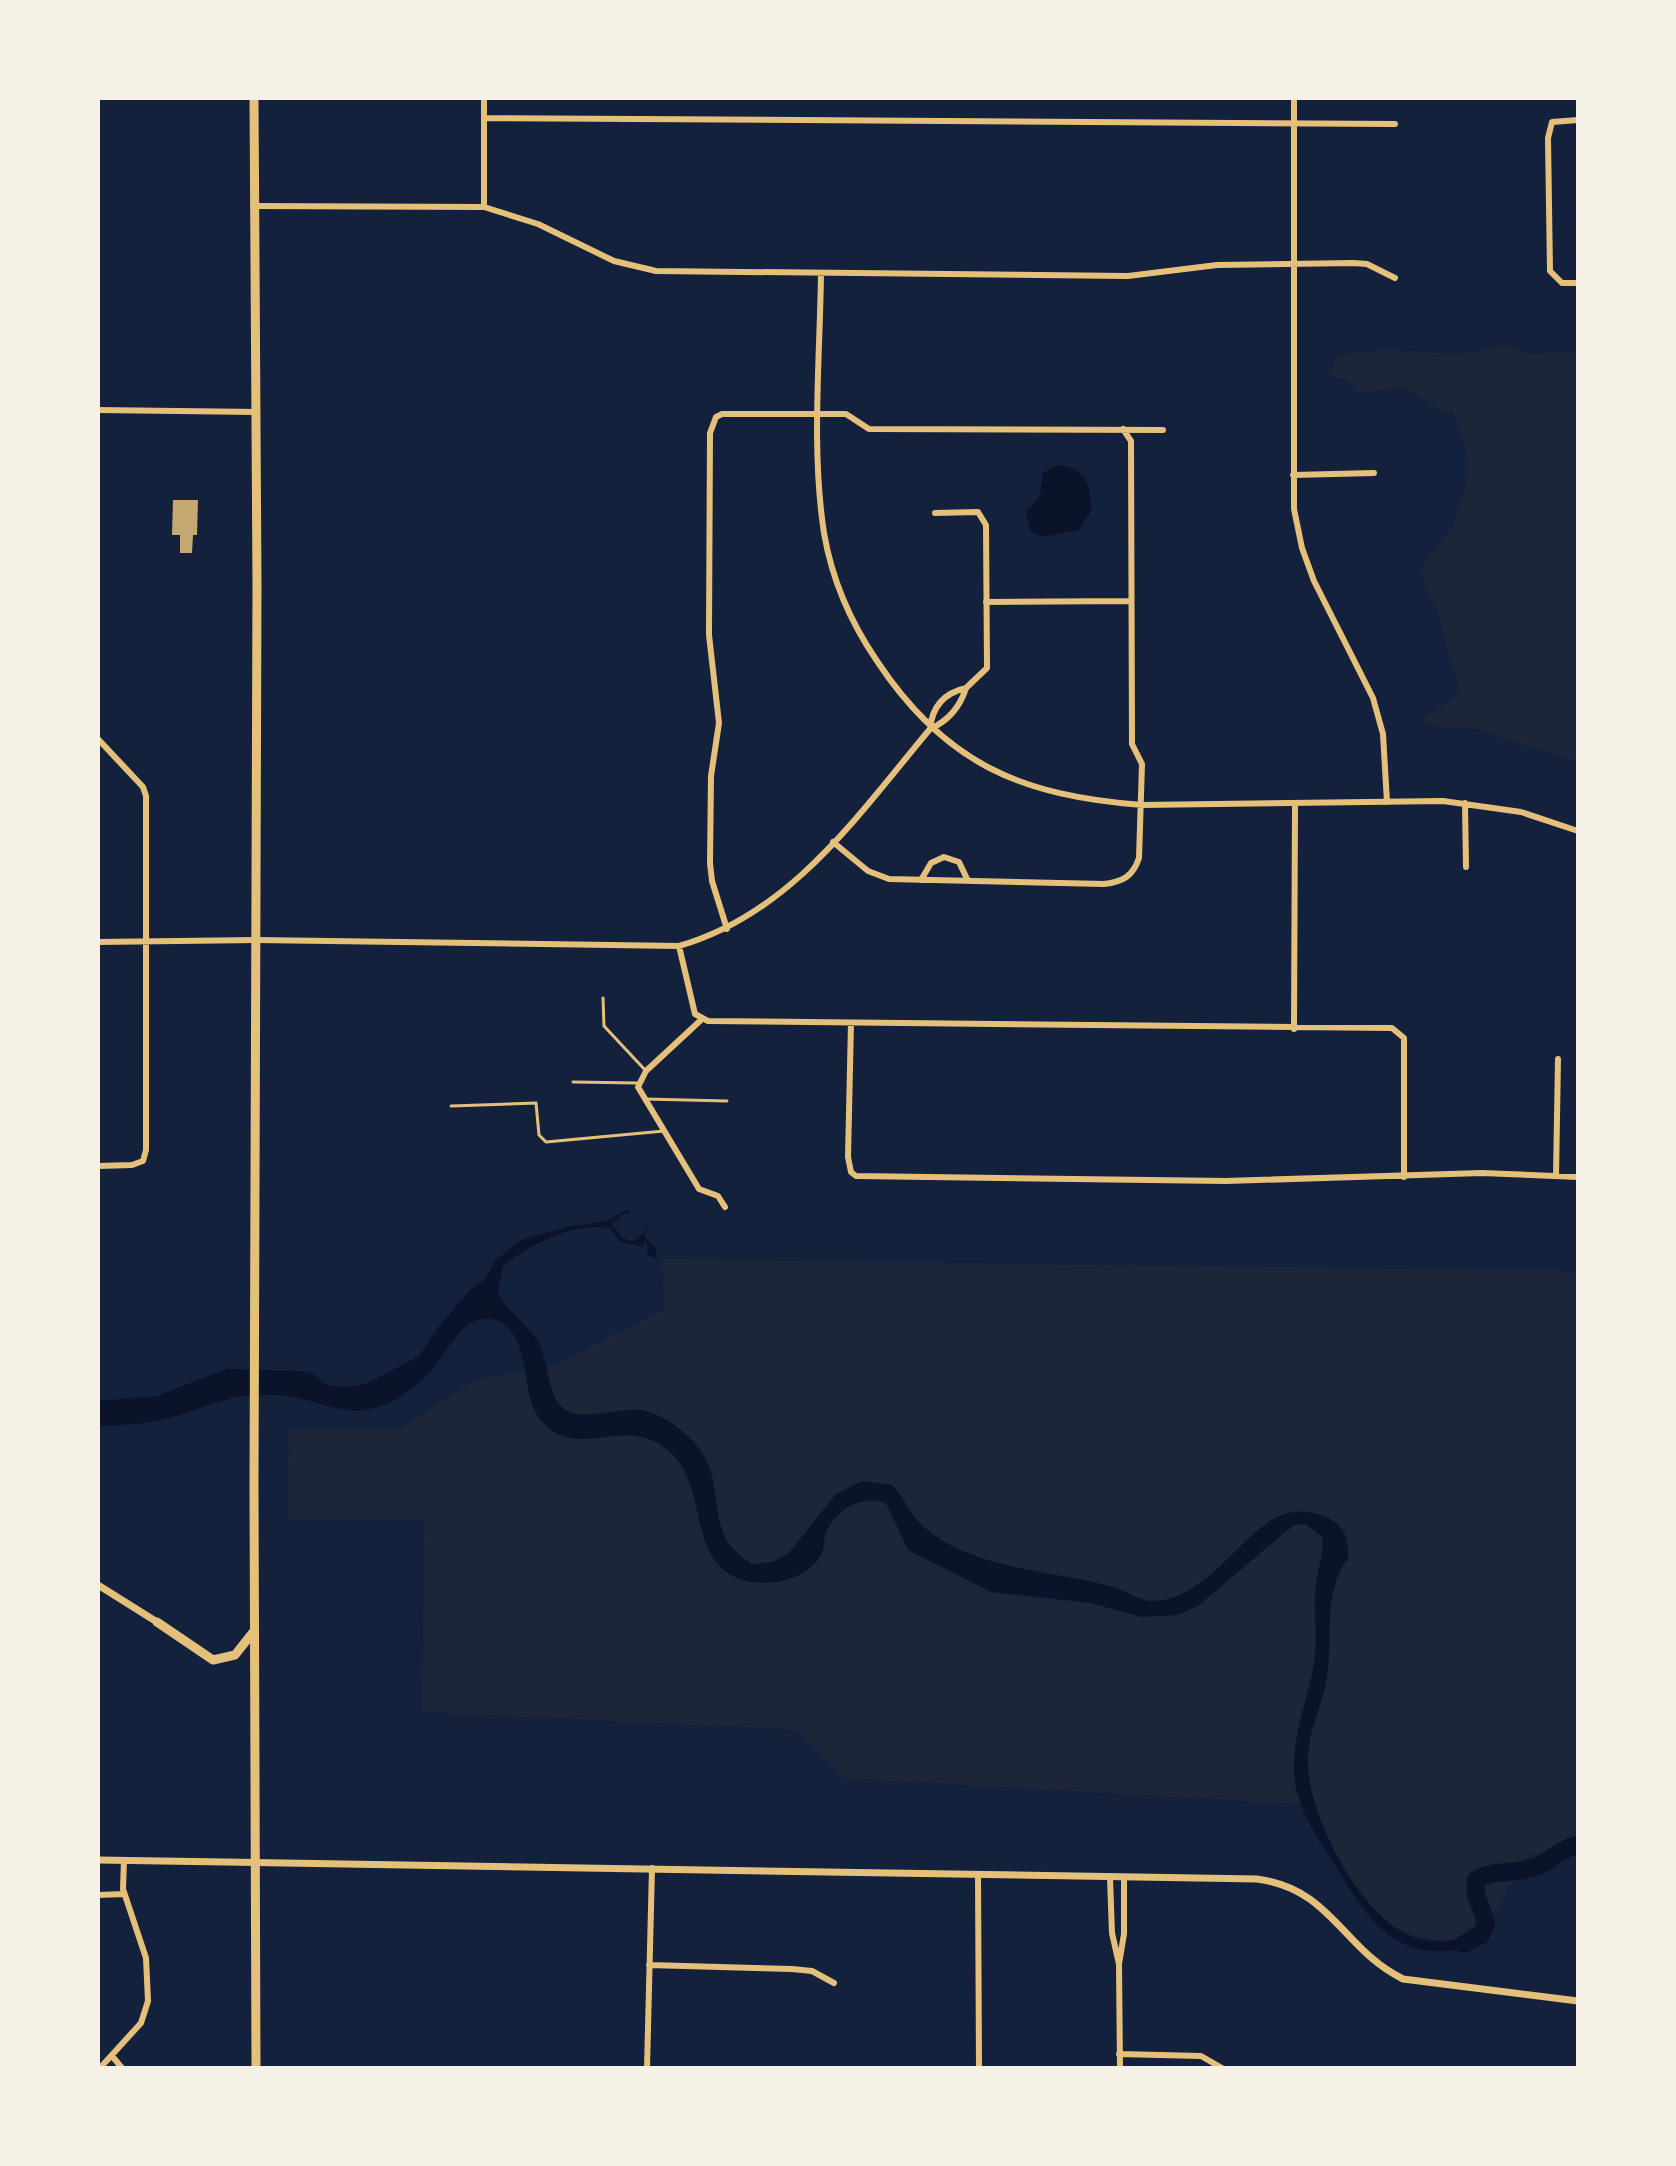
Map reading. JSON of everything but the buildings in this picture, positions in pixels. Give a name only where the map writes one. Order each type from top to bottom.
[{"type":"main road","points":[[254,98],[257,412],[256,2068]]},
{"type":"main road","points":[[157,1622],[209,1658],[219,1660],[235,1655],[254,1631]]},
{"type":"street","points":[[484,98],[484,207]]},
{"type":"street","points":[[1294,98],[1293,475],[1302,548],[1335,623],[1365,677],[1379,717],[1387,802]]},
{"type":"street","points":[[484,118],[1395,124]]},
{"type":"street","points":[[1578,120],[1552,122],[1548,138],[1549,263],[1555,279],[1578,283]]},
{"type":"street","points":[[253,206],[484,207],[524,218],[614,261],[642,270],[1128,276],[1217,265],[1367,264],[1395,278]]},
{"type":"street","points":[[821,273],[821,511],[836,578],[860,635],[891,682],[930,729],[987,767],[1028,785],[1072,797],[1142,805],[1465,803],[1521,812],[1578,831]]},
{"type":"street","points":[[98,410],[257,412]]},
{"type":"street","points":[[727,929],[712,881],[710,863],[711,776],[719,723],[709,635],[711,427],[722,414],[846,414],[869,429],[1163,430]]},
{"type":"street","points":[[833,842],[880,877],[921,880],[1119,882],[1137,864],[1142,764],[1132,744],[1131,441],[1123,429]]},
{"type":"street","points":[[1293,475],[1374,473]]},
{"type":"street","points":[[98,942],[256,940],[679,946],[727,929],[783,893],[833,842],[930,729],[944,723],[962,701],[966,688],[987,668],[986,525],[982,515],[935,513]]},
{"type":"street","points":[[986,602],[1131,601]]},
{"type":"street","points":[[930,729],[932,713],[951,691],[966,688]]},
{"type":"street","points":[[98,739],[143,787],[146,796],[146,1150],[143,1161],[132,1165],[98,1166]]},
{"type":"street","points":[[1465,803],[1466,867]]},
{"type":"street","points":[[1294,1029],[1295,804]]},
{"type":"street","points":[[921,880],[931,863],[944,857],[959,862],[968,881]]},
{"type":"street","points":[[679,946],[695,1014],[701,1020],[1398,1030],[1404,1038],[1404,1177]]},
{"type":"street","points":[[701,1020],[646,1071],[638,1083],[699,1189],[718,1196],[725,1207]]},
{"type":"street","points":[[851,1023],[848,1157],[849,1169],[856,1176],[1226,1181],[1482,1173],[1578,1177]]},
{"type":"street","points":[[1556,1176],[1558,1059]]},
{"type":"street","points":[[98,1585],[157,1622]]},
{"type":"street","points":[[98,1860],[1257,1879],[1284,1883],[1315,1900],[1369,1956],[1403,1979],[1578,2001]]},
{"type":"street","points":[[100,2068],[141,2023],[148,2001],[146,1958],[124,1894],[124,1860]]},
{"type":"street","points":[[647,2068],[652,1868]]},
{"type":"street","points":[[978,1874],[979,2068]]},
{"type":"street","points":[[1110,1878],[1112,1933],[1119,1964]]},
{"type":"street","points":[[1120,2068],[1119,1964],[1124,1934],[1124,1879]]},
{"type":"street","points":[[98,1895],[124,1894]]},
{"type":"street","points":[[649,1965],[792,1969],[812,1971],[834,1983]]},
{"type":"street","points":[[1119,2054],[1201,2056],[1222,2068]]},
{"type":"street","points":[[112,2056],[122,2068]]},
{"type":"lane","points":[[603,998],[604,1026],[646,1071]]},
{"type":"lane","points":[[573,1082],[638,1083]]},
{"type":"lane","points":[[645,1099],[727,1101]]},
{"type":"lane","points":[[451,1106],[536,1103],[539,1135],[546,1142],[664,1131]]},
{"type":"shaded area","points":[[1507,345],[1529,353],[1568,352],[1578,355],[1578,762],[1478,729],[1446,728],[1422,721],[1460,692],[1439,619],[1420,570],[1452,525],[1464,494],[1468,462],[1461,430],[1453,414],[1439,409],[1405,387],[1359,393],[1347,379],[1330,376],[1333,359],[1348,354],[1392,350],[1458,353]]},
{"type":"shaded area","points":[[1057,465],[1080,473],[1088,485],[1091,511],[1079,530],[1041,537],[1030,531],[1026,512],[1040,495],[1043,473]]},
{"type":"shaded area","points":[[628,1209],[631,1215],[626,1212],[612,1224],[622,1237],[632,1242],[643,1234],[649,1221],[644,1236],[656,1249],[656,1258],[646,1255],[649,1248],[645,1242],[643,1247],[619,1241],[610,1228],[567,1232],[526,1250],[502,1267],[499,1295],[539,1343],[553,1392],[561,1406],[568,1411],[587,1415],[646,1411],[669,1421],[695,1443],[712,1477],[725,1537],[735,1551],[752,1564],[772,1562],[788,1554],[836,1494],[862,1481],[892,1485],[925,1528],[967,1553],[1014,1567],[1110,1586],[1150,1601],[1169,1599],[1202,1582],[1260,1528],[1284,1514],[1314,1513],[1340,1527],[1347,1543],[1348,1559],[1340,1571],[1332,1597],[1326,1681],[1309,1746],[1310,1781],[1316,1807],[1341,1862],[1357,1888],[1376,1911],[1396,1928],[1416,1938],[1432,1941],[1458,1940],[1482,1933],[1488,1942],[1463,1950],[1426,1951],[1393,1938],[1356,1898],[1306,1816],[1297,1794],[1294,1753],[1314,1663],[1315,1594],[1322,1537],[1305,1524],[1295,1525],[1198,1606],[1178,1615],[1141,1617],[1091,1603],[991,1592],[908,1550],[886,1503],[877,1501],[860,1502],[838,1515],[826,1533],[822,1553],[809,1569],[778,1582],[747,1581],[728,1573],[714,1560],[700,1525],[691,1486],[683,1468],[671,1453],[653,1441],[635,1436],[585,1439],[569,1438],[554,1432],[539,1418],[533,1407],[513,1334],[504,1324],[491,1319],[480,1319],[463,1329],[420,1381],[392,1401],[371,1409],[343,1409],[290,1396],[259,1395],[223,1400],[157,1421],[98,1426],[98,1401],[157,1396],[226,1369],[302,1371],[312,1373],[326,1385],[347,1387],[366,1384],[419,1356],[439,1326],[472,1288],[485,1280],[495,1261],[521,1240],[566,1227],[607,1221]]},
{"type":"shaded area","points":[[662,1259],[1578,1271],[1578,1855],[1529,1855],[1482,1933],[1449,1940],[1420,1937],[1395,1926],[1374,1909],[1340,1861],[1314,1805],[843,1778],[798,1730],[422,1712],[425,1521],[288,1521],[289,1428],[400,1428],[476,1380],[556,1365],[665,1309]]},
{"type":"waterway","points":[[1464,1944],[1482,1933],[1486,1922],[1476,1895],[1476,1880],[1490,1874],[1532,1868],[1578,1845]]}]
